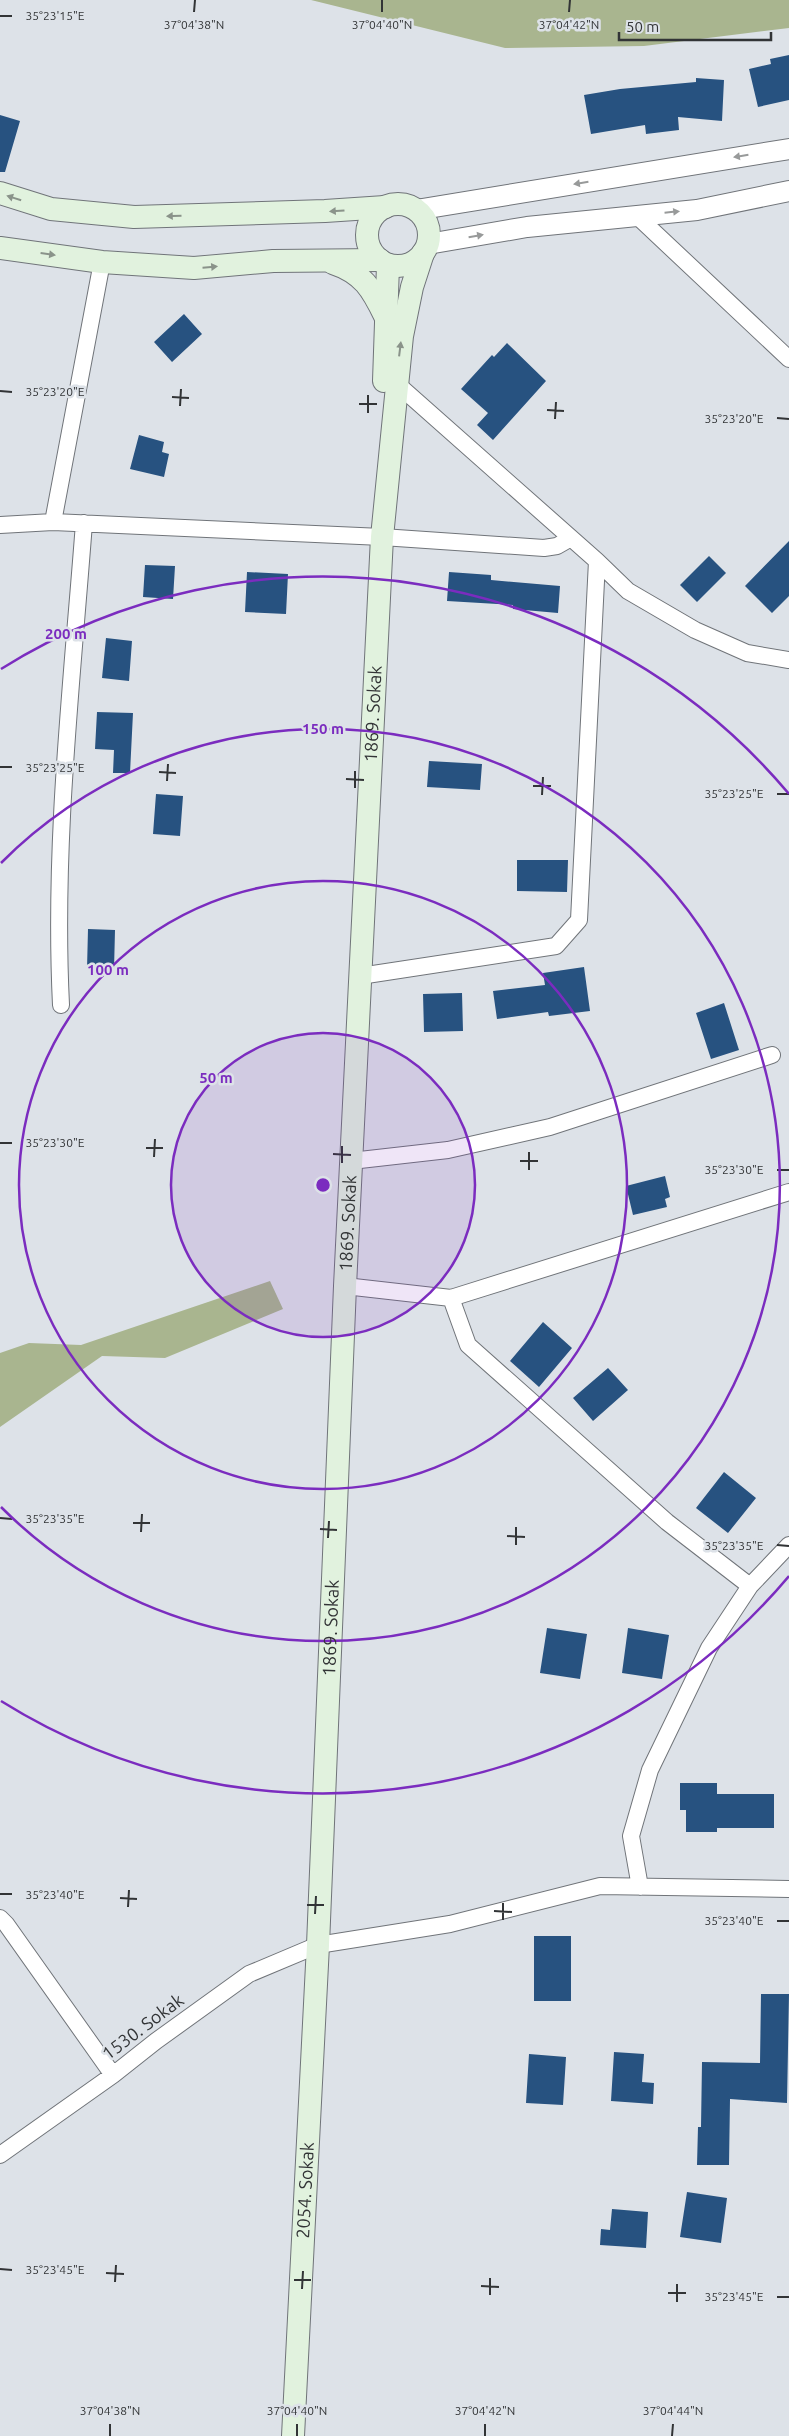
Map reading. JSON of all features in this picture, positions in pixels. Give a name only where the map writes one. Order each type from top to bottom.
[{"type":"main road","points":[[0,193],[51,209],[134,217],[325,211],[385,207],[396,204],[406,205],[416,210],[427,225],[426,249],[408,265],[324,261],[273,261],[194,268],[102,262],[0,248]]},
{"type":"main road","points":[[384,263],[370,248],[367,232],[376,213],[385,207]]},
{"type":"main road","name":"1869. Sokak","points":[[318,1945],[345,1286],[384,502],[396,383],[407,308],[426,249]]},
{"type":"main road","points":[[324,261],[346,268],[362,278],[372,290],[386,318]]},
{"type":"main road","name":"1869. Sokak","points":[[384,263],[386,318],[384,361],[384,502]]},
{"type":"main road","name":"2054. Sokak","points":[[294,2436],[318,1945]]},
{"type":"street","points":[[416,210],[789,149]]},
{"type":"street","points":[[426,249],[527,227],[697,210],[789,191]]},
{"type":"street","points":[[637,216],[789,359]]},
{"type":"street","points":[[53,522],[102,262]]},
{"type":"street","points":[[396,383],[597,561],[628,591],[695,630],[747,653],[789,660]]},
{"type":"street","points":[[0,525],[53,522],[84,523],[382,537],[544,548],[557,546],[571,538]]},
{"type":"street","points":[[61,1005],[58,934],[63,809],[84,523]]},
{"type":"street","points":[[360,976],[556,946],[579,920],[597,561]]},
{"type":"street","points":[[351,1161],[448,1150],[550,1127],[772,1055]]},
{"type":"street","points":[[345,1286],[451,1298],[789,1192]]},
{"type":"street","points":[[451,1298],[468,1345],[667,1522],[750,1586]]},
{"type":"street","points":[[640,1887],[631,1836],[650,1770],[710,1648],[750,1586],[789,1545]]},
{"type":"street","name":"1530. Sokak","points":[[0,2155],[113,2075],[156,2041],[249,1974],[318,1945],[450,1924],[600,1886],[789,1889]]},
{"type":"street","points":[[0,1918],[113,2075]]},
{"type":"green space","points":[[311,0],[789,0],[789,28],[644,46],[505,48]]},
{"type":"green space","points":[[270,1281],[283,1309],[165,1358],[102,1356],[0,1427],[0,1353],[29,1343],[81,1345]]},
{"type":"building","points":[[789,55],[789,100],[758,107],[749,69],[771,64],[770,59]]},
{"type":"building","points":[[696,78],[724,80],[722,121],[678,117],[679,130],[646,134],[645,125],[591,134],[584,95],[620,89],[696,82]]},
{"type":"building","points":[[0,115],[20,121],[5,172],[0,172]]},
{"type":"building","points":[[184,314],[202,334],[172,362],[154,342]]},
{"type":"building","points":[[507,343],[546,381],[493,440],[477,425],[488,413],[461,389],[492,355],[494,357]]},
{"type":"building","points":[[139,435],[164,442],[162,452],[169,454],[164,477],[130,469]]},
{"type":"building","points":[[789,541],[789,596],[772,613],[745,586]]},
{"type":"building","points":[[709,556],[726,573],[697,602],[680,585]]},
{"type":"building","points":[[145,565],[175,566],[173,599],[143,597]]},
{"type":"building","points":[[247,572],[288,574],[286,614],[245,612]]},
{"type":"building","points":[[449,572],[491,575],[491,580],[560,586],[558,613],[513,609],[513,605],[447,601]]},
{"type":"building","points":[[106,638],[132,641],[129,681],[102,678]]},
{"type":"building","points":[[97,712],[133,713],[130,773],[113,773],[114,750],[95,749]]},
{"type":"building","points":[[429,761],[482,764],[480,790],[427,787]]},
{"type":"building","points":[[156,794],[183,796],[180,836],[153,834]]},
{"type":"building","points":[[517,860],[568,860],[567,892],[517,891]]},
{"type":"building","points":[[88,929],[115,930],[114,970],[87,969]]},
{"type":"building","points":[[584,967],[590,1011],[549,1016],[548,1012],[497,1019],[493,991],[545,985],[543,973]]},
{"type":"building","points":[[462,993],[463,1031],[424,1032],[423,994]]},
{"type":"building","points":[[724,1003],[739,1050],[711,1059],[696,1013]]},
{"type":"building","points":[[665,1176],[670,1197],[665,1199],[667,1207],[633,1215],[626,1186]]},
{"type":"building","points":[[543,1322],[572,1348],[539,1387],[510,1361]]},
{"type":"building","points":[[608,1368],[628,1390],[593,1421],[573,1398]]},
{"type":"building","points":[[724,1472],[756,1498],[728,1533],[696,1508]]},
{"type":"building","points":[[547,1628],[587,1634],[580,1679],[540,1673]]},
{"type":"building","points":[[628,1628],[669,1635],[662,1679],[622,1673]]},
{"type":"building","points":[[680,1783],[717,1783],[717,1794],[774,1794],[774,1828],[717,1828],[717,1832],[686,1832],[686,1810],[680,1810]]},
{"type":"building","points":[[534,1936],[571,1936],[571,2001],[534,2001]]},
{"type":"building","points":[[761,1994],[789,1994],[787,2103],[730,2099],[729,2165],[697,2165],[698,2127],[701,2127],[702,2062],[760,2063]]},
{"type":"building","points":[[614,2052],[644,2054],[642,2082],[654,2083],[653,2104],[611,2101]]},
{"type":"building","points":[[529,2054],[566,2057],[563,2105],[526,2103]]},
{"type":"building","points":[[687,2192],[727,2198],[721,2243],[680,2237]]},
{"type":"building","points":[[612,2209],[648,2212],[646,2248],[600,2245],[601,2229],[610,2230]]}]
